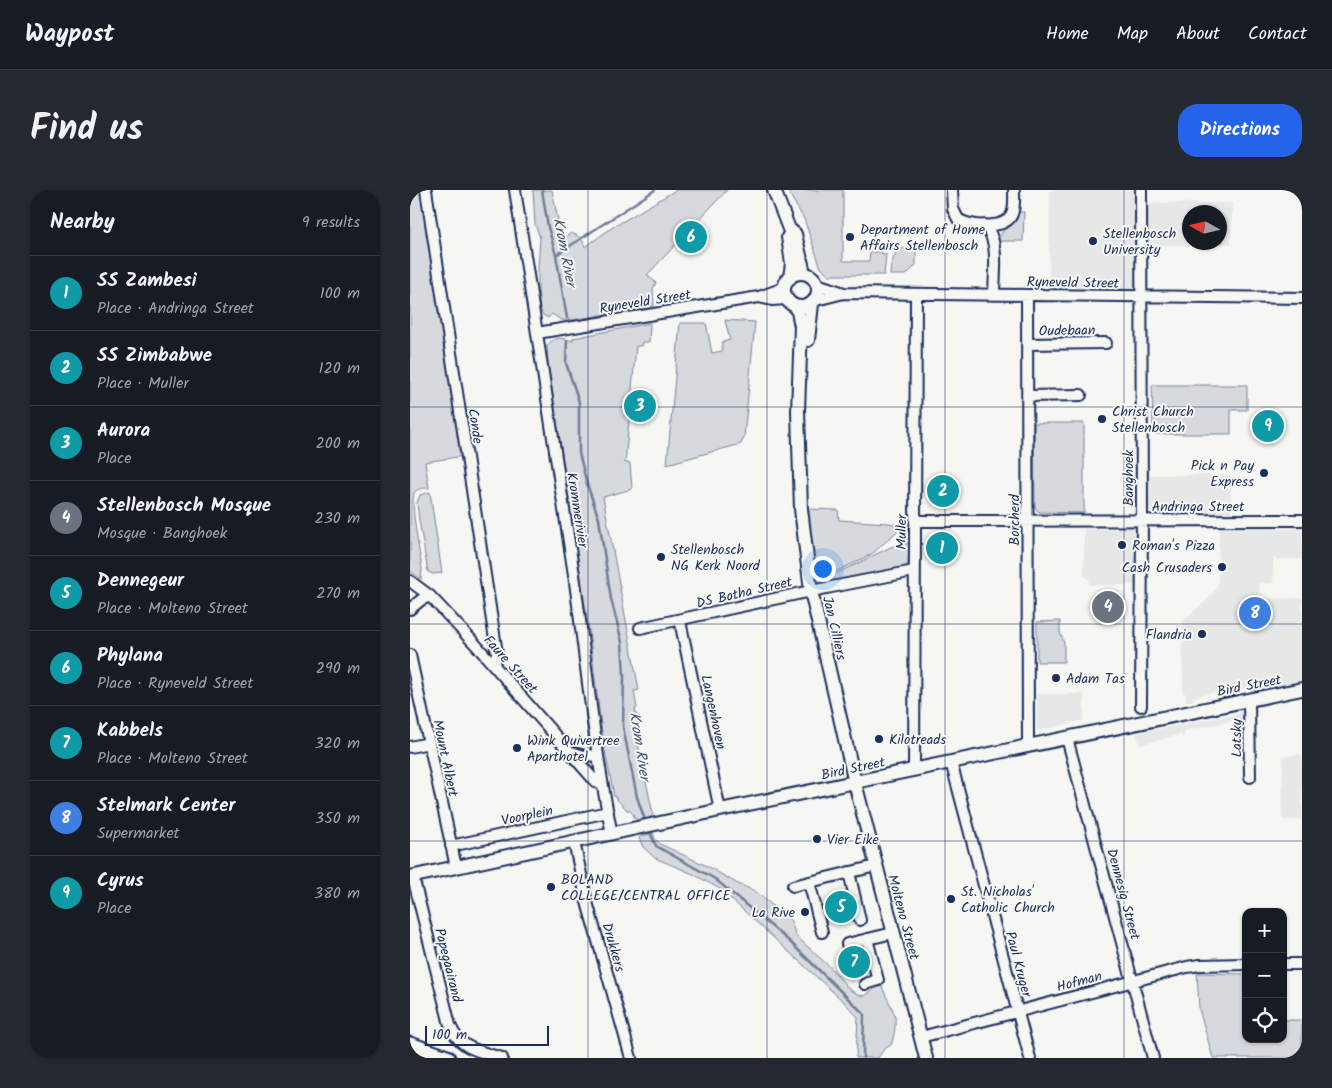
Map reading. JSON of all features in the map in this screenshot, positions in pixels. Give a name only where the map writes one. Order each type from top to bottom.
[{"type":"main road","points":[[410,1045],[447,1058]]},
{"type":"street","name":"Conde","points":[[426,190],[497,653],[494,665]]},
{"type":"street","name":"Krommerivier","points":[[515,190],[575,583],[597,755],[612,834]]},
{"type":"street","points":[[774,190],[789,229],[788,239],[792,263],[787,288],[797,307],[802,308],[814,302],[819,292],[817,284],[812,277],[804,273],[794,275],[787,288]]},
{"type":"street","points":[[952,190],[953,209],[958,219],[968,224],[985,225],[1006,222]]},
{"type":"street","points":[[994,243],[1012,214],[1014,190]]},
{"type":"street","name":"Banghoek","points":[[1141,190],[1141,706]]},
{"type":"street","points":[[985,225],[994,243],[994,295]]},
{"type":"street","points":[[789,229],[795,234],[804,273]]},
{"type":"street","name":"Ryneveld Street","points":[[817,284],[844,293]]},
{"type":"street","name":"Ryneveld Street","points":[[537,333],[759,298],[772,300],[787,288]]},
{"type":"street","name":"Ryneveld Street","points":[[814,302],[844,293],[1302,298]]},
{"type":"street","name":"Muller","points":[[914,770],[916,294]]},
{"type":"street","name":"Borcherd","points":[[1027,295],[1028,746]]},
{"type":"street","name":"Jan Cilliers","points":[[800,447],[814,302]]},
{"type":"street","name":"Jan Cilliers","points":[[797,307],[801,326],[798,411],[802,522],[811,591],[855,783]]},
{"type":"street","name":"Oudebaan","points":[[1027,344],[1106,343]]},
{"type":"street","points":[[1028,396],[1081,395]]},
{"type":"street","name":"Andringa Street","points":[[915,521],[1302,520]]},
{"type":"street","name":"DS Botha Street","points":[[640,628],[914,571]]},
{"type":"street","name":"Faure Street","points":[[410,582],[430,596],[494,665],[595,781],[603,786]]},
{"type":"street","points":[[410,609],[421,600],[430,596]]},
{"type":"street","name":"Langenhoven","points":[[680,621],[720,810]]},
{"type":"street","name":"Mount Albert","points":[[410,655],[456,867]]},
{"type":"street","name":"Bird Street","points":[[412,877],[720,810],[1302,690]]},
{"type":"street","name":"Latsky","points":[[1249,700],[1250,777]]},
{"type":"street","name":"Dennesig Street","points":[[1067,738],[1153,1058]]},
{"type":"street","points":[[410,747],[429,743]]},
{"type":"street","points":[[571,752],[584,756],[597,755]]},
{"type":"street","name":"Paul Kruger","points":[[951,762],[1030,1058]]},
{"type":"street","name":"Molteno Street","points":[[855,783],[926,1058]]},
{"type":"street","name":"Voorplein","points":[[451,846],[608,812]]},
{"type":"street","name":"Drukkers","points":[[574,842],[587,902],[631,1058]]},
{"type":"street","points":[[793,886],[876,866]]},
{"type":"street","points":[[849,872],[860,920]]},
{"type":"street","name":"Papegaairand","points":[[412,877],[454,1035],[468,1048],[502,1058]]},
{"type":"street","points":[[809,882],[822,932]]},
{"type":"street","points":[[846,944],[893,933]]},
{"type":"street","points":[[864,984],[878,980],[867,939]]},
{"type":"street","name":"Hofman","points":[[921,1037],[1195,965],[1242,964]]},
{"type":"street","points":[[1287,964],[1302,964]]},
{"type":"shaded area","points":[[410,190],[423,190],[463,456],[425,462],[429,488],[419,489],[414,493],[413,508],[422,569],[421,579],[410,571]]},
{"type":"shaded area","points":[[533,190],[552,190],[562,240],[571,233],[580,238],[585,247],[610,229],[676,190],[727,190],[647,275],[656,283],[653,288],[654,306],[572,320],[561,320],[552,314],[548,318],[543,315],[540,309],[538,269],[540,238],[535,224]]},
{"type":"shaded area","points":[[787,190],[843,190],[843,261],[869,261],[870,252],[882,252],[882,254],[886,254],[884,275],[830,275],[821,268],[804,219]]},
{"type":"shaded area","name":"Stellenbosch University","points":[[1050,190],[1136,190],[1136,282],[1133,289],[1122,292],[1119,288],[1049,287]]},
{"type":"shaded area","name":"Stellenbosch University","points":[[1148,203],[1232,203],[1231,244],[1227,244],[1227,205],[1182,205],[1182,245],[1148,245]]},
{"type":"shaded area","points":[[1017,212],[1024,212],[1023,241],[998,241],[1002,233]]},
{"type":"shaded area","points":[[916,248],[916,265],[906,275],[890,275],[891,265],[897,249]]},
{"type":"shaded area","points":[[725,320],[755,322],[744,437],[741,444],[667,464],[680,323],[706,323],[712,353],[722,351],[722,342],[730,340]]},
{"type":"shaded area","points":[[650,323],[649,342],[642,342],[641,346],[636,346],[625,463],[630,463],[632,489],[603,497],[639,690],[634,691],[639,729],[635,730],[653,814],[650,818],[638,820],[614,796],[603,741],[589,631],[547,346],[556,339],[562,338],[573,341],[573,338]]},
{"type":"shaded area","points":[[1152,385],[1247,385],[1247,410],[1231,410],[1231,434],[1153,434]]},
{"type":"shaded area","points":[[1034,423],[1084,423],[1084,513],[1039,512],[1035,507]]},
{"type":"shaded area","points":[[1147,475],[1231,475],[1231,513],[1165,513],[1165,516],[1154,515],[1147,505]]},
{"type":"shaded area","points":[[430,492],[442,573],[433,574],[428,572],[417,503],[420,495]]},
{"type":"shaded area","points":[[806,509],[838,510],[839,520],[888,523],[903,526],[872,554],[815,581]]},
{"type":"shaded area","points":[[1296,525],[1302,525],[1302,559],[1273,559],[1273,583],[1259,583],[1260,599],[1302,598],[1302,683],[1293,685],[1265,685],[1238,690],[1237,688],[1231,690],[1231,693],[1216,696],[1215,692],[1193,697],[1193,701],[1186,701],[1186,693],[1183,694],[1182,621],[1206,601],[1218,586],[1219,528],[1292,529]]},
{"type":"shaded area","points":[[1128,526],[1134,529],[1137,536],[1134,540],[1134,585],[1089,585],[1089,579],[1086,579],[1086,576],[1084,576],[1084,529],[1126,529]]},
{"type":"shaded area","points":[[909,543],[908,563],[903,568],[819,585],[817,583],[893,546]]},
{"type":"shaded area","points":[[1060,621],[1060,632],[1064,643],[1064,662],[1037,662],[1037,622]]},
{"type":"shaded area","points":[[1037,694],[1084,694],[1084,720],[1037,731]]},
{"type":"shaded area","points":[[1245,709],[1246,723],[1240,719],[1184,731],[1184,737],[1181,734],[1140,745],[1136,733],[1238,714]]},
{"type":"shaded area","points":[[1302,755],[1302,820],[1282,820],[1283,756]]},
{"type":"shaded area","points":[[653,833],[655,839],[660,844],[755,891],[791,921],[796,936],[832,969],[850,990],[865,996],[882,986],[895,1017],[891,1045],[884,1049],[878,1058],[856,1058],[858,1017],[720,889],[693,874],[655,858],[643,847],[639,838]]},
{"type":"shaded area","points":[[1197,973],[1242,974],[1242,1043],[1287,1043],[1287,1020],[1302,1020],[1302,1058],[1213,1058],[1199,1009]]},
{"type":"waterway","name":"Krom River","points":[[542,190],[567,318]]},
{"type":"waterway","points":[[556,255],[655,190]]},
{"type":"waterway","name":"Krom River","points":[[567,340],[566,363],[579,402],[579,453],[599,519],[611,599],[622,642],[624,676],[623,727],[637,797],[646,823]]},
{"type":"waterway","name":"Krom River","points":[[649,830],[656,846],[715,879],[789,941],[864,1014],[863,1058]]},
{"type":"place","name":"Phylana","points":[[691,237]]},
{"type":"place","name":"Department of Home Affairs Stellenbosch","points":[[850,237]]},
{"type":"place","name":"Stellenbosch University","points":[[1093,241]]},
{"type":"place","name":"Aurora","points":[[640,406]]},
{"type":"place","name":"Christ Church Stellenbosch","points":[[1102,419]]},
{"type":"place","name":"Cyrus","points":[[1268,426]]},
{"type":"place","name":"Pick n Pay Express","points":[[1264,473]]},
{"type":"place","name":"SS Zimbabwe","points":[[943,491]]},
{"type":"place","name":"Roman's Pizza","points":[[1122,545]]},
{"type":"place","name":"SS Zambesi","points":[[942,548]]},
{"type":"place","name":"Stellenbosch NG Kerk Noord","points":[[661,557]]},
{"type":"place","name":"Cash Crusaders","points":[[1222,567]]},
{"type":"place","name":"Stellenbosch Mosque","points":[[1108,607]]},
{"type":"place","name":"Stelmark Center","points":[[1255,613]]},
{"type":"place","name":"Flandria","points":[[1202,634]]},
{"type":"place","name":"Adam Tas","points":[[1056,678]]},
{"type":"place","name":"Kilotreads","points":[[879,739]]},
{"type":"place","name":"Wink Quivertree Aparthotel","points":[[517,748]]},
{"type":"place","name":"Vier Eike","points":[[817,839]]},
{"type":"place","name":"BOLAND COLLEGE/CENTRAL OFFICE","points":[[551,887]]},
{"type":"place","name":"St. Nicholas' Catholic Church","points":[[951,899]]},
{"type":"place","name":"Dennegeur","points":[[841,907]]},
{"type":"place","name":"La Rive","points":[[805,912]]},
{"type":"place","name":"Kabbels","points":[[854,962]]}]
